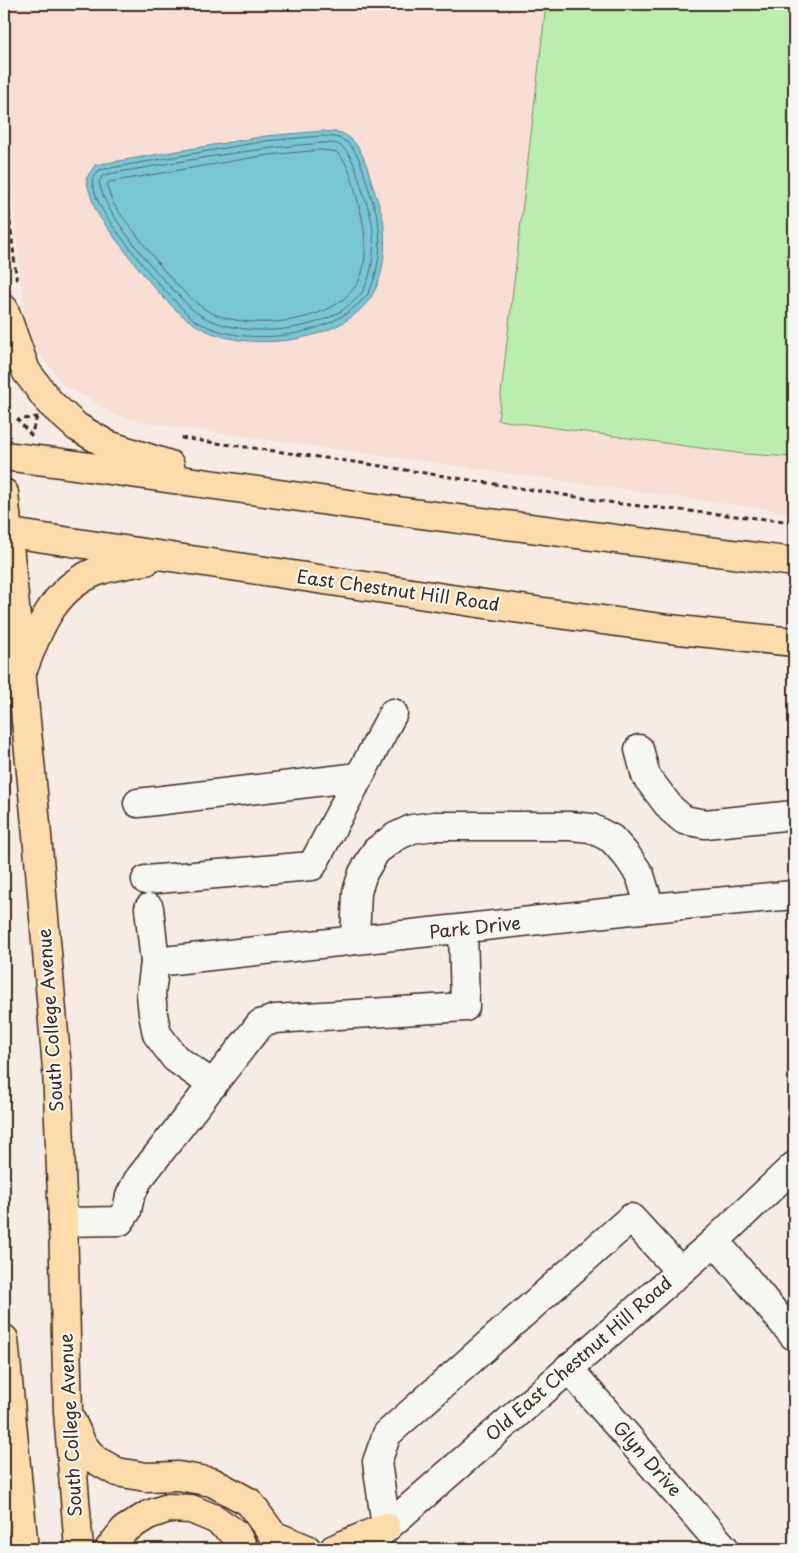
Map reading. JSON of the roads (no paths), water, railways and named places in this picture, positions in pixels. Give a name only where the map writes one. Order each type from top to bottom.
[{"type":"main road","points":[[4,309],[26,371],[50,403],[77,427],[108,445],[242,489]]},
{"type":"main road","points":[[4,456],[425,515],[794,562]]},
{"type":"main road","name":"South College Avenue","points":[[4,493],[6,533],[36,824],[57,1069],[68,1412],[79,1549]]},
{"type":"main road","name":"East Chestnut Hill Road","points":[[6,533],[669,630],[794,642]]},
{"type":"main road","points":[[21,673],[40,625],[54,602],[75,583],[102,570],[162,557]]},
{"type":"main road","points":[[4,1339],[24,1549]]},
{"type":"main road","points":[[68,1412],[82,1444],[94,1459],[117,1472],[146,1477],[178,1476],[212,1482],[250,1502],[276,1542],[307,1549]]},
{"type":"main road","points":[[109,1549],[124,1530],[148,1515],[168,1508],[191,1509],[215,1519],[236,1534],[244,1549]]},
{"type":"main road","points":[[334,1549],[386,1527]]},
{"type":"street","points":[[146,880],[312,866],[393,713]]},
{"type":"street","points":[[639,749],[646,776],[671,809],[684,820],[705,824],[794,816]]},
{"type":"street","points":[[138,803],[359,777]]},
{"type":"street","points":[[355,940],[357,892],[363,873],[376,850],[395,837],[412,830],[435,826],[570,826],[591,828],[612,839],[627,856],[640,875],[650,908]]},
{"type":"street","name":"Park Drive","points":[[155,962],[650,908],[794,895]]},
{"type":"street","points":[[150,908],[155,962],[151,994],[157,1034],[175,1058],[213,1085]]},
{"type":"street","points":[[63,1222],[120,1221],[127,1211],[130,1196],[138,1180],[260,1024],[275,1019],[465,1007],[463,929]]},
{"type":"street","name":"Old East Chestnut Hill Road","points":[[361,1549],[715,1241],[794,1166]]},
{"type":"street","points":[[386,1527],[377,1462],[387,1434],[631,1218],[680,1271]]},
{"type":"street","points":[[715,1241],[794,1336]]},
{"type":"street","name":"Glyn Drive","points":[[568,1368],[725,1549]]},
{"type":"water","points":[[323,131],[339,132],[348,137],[359,148],[369,172],[381,211],[385,243],[378,283],[367,303],[349,319],[327,330],[302,338],[250,341],[226,337],[205,330],[193,323],[157,291],[104,223],[96,211],[86,179],[95,165],[266,136]]}]
